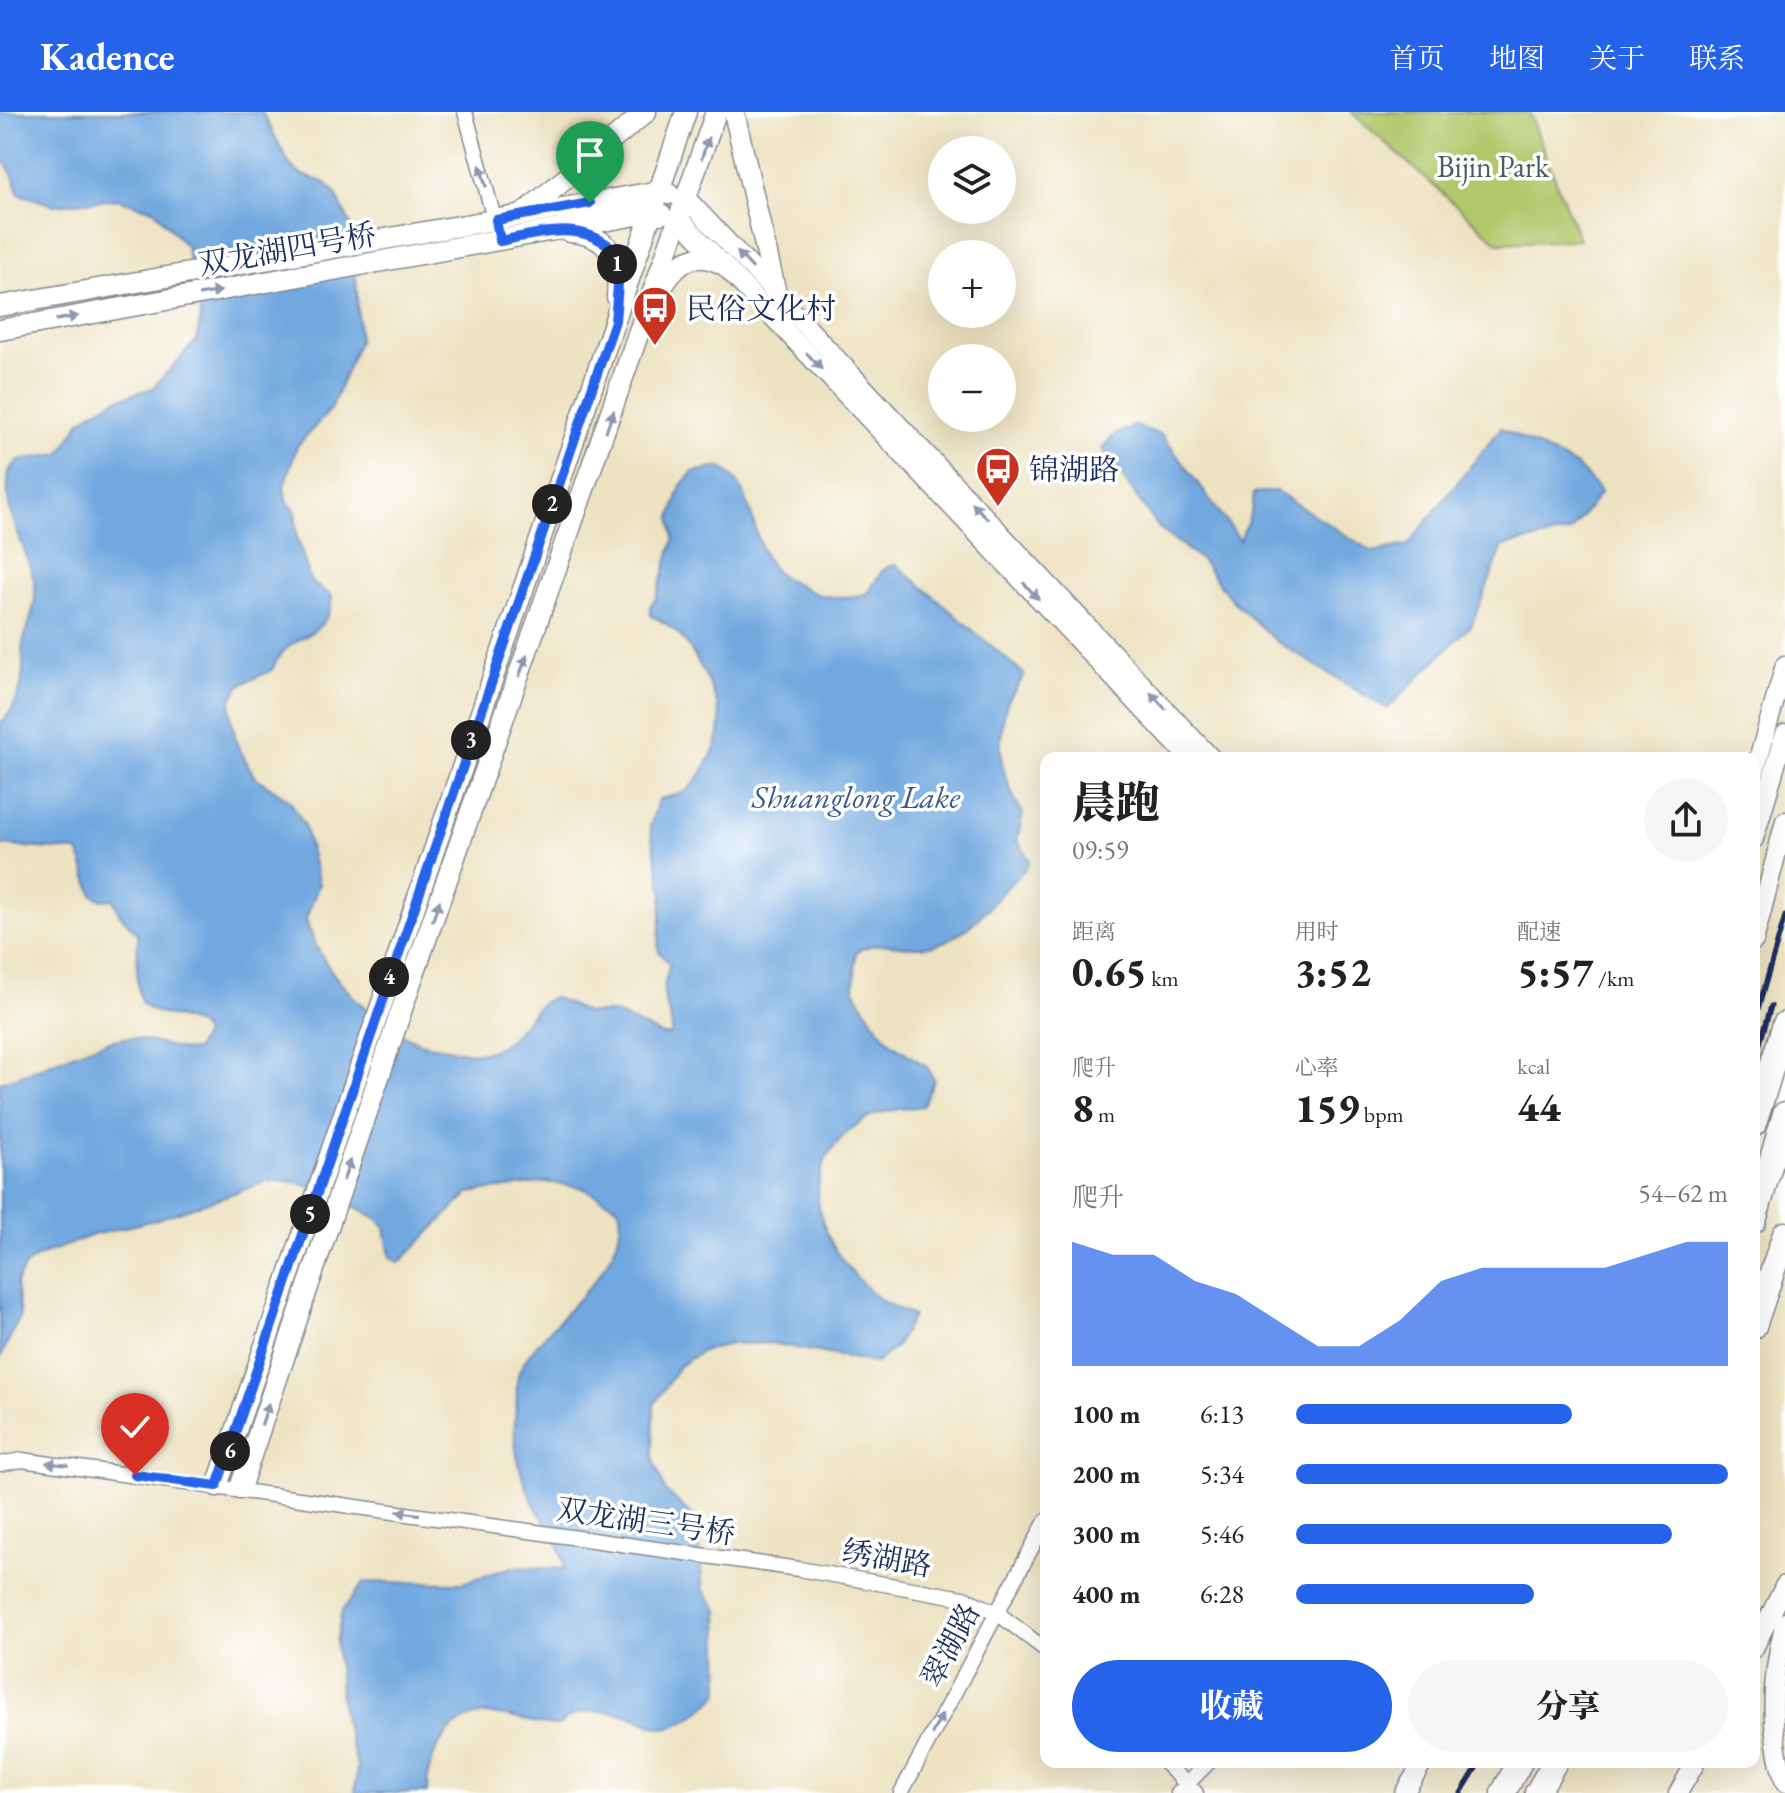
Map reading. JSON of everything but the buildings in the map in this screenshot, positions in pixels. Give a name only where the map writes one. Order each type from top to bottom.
[{"type":"highway","points":[[1760,1105],[1785,1024]]},
{"type":"highway","points":[[1760,1200],[1785,1114]]},
{"type":"highway","points":[[1760,1308],[1785,1234]]},
{"type":"highway","points":[[1503,1793],[1517,1768]]},
{"type":"highway","points":[[1537,1793],[1552,1768]]},
{"type":"main road","points":[[498,230],[520,216],[646,112]]},
{"type":"main road","points":[[240,1488],[389,978],[686,112]]},
{"type":"main road","points":[[217,1486],[410,985],[681,220],[716,112]]},
{"type":"main road","points":[[734,112],[776,293]]},
{"type":"main road","points":[[520,216],[660,191],[688,200]]},
{"type":"main road","points":[[554,231],[653,212],[681,220]]},
{"type":"main road","name":"双龙湖四号桥","points":[[0,306],[445,228],[498,230]]},
{"type":"main road","points":[[498,230],[584,233],[608,245],[619,273],[615,321]]},
{"type":"main road","name":"双龙湖四号桥","points":[[0,330],[452,249],[498,230]]},
{"type":"main road","points":[[652,301],[683,261],[702,257],[722,264]]},
{"type":"street","points":[[465,112],[498,230]]},
{"type":"street","points":[[688,200],[1205,752]]},
{"type":"street","points":[[681,220],[1183,752]]},
{"type":"street","points":[[1760,753],[1785,665]]},
{"type":"street","points":[[1760,819],[1785,734]]},
{"type":"street","points":[[1760,918],[1785,821]]},
{"type":"street","points":[[0,1464],[22,1460],[240,1488]]},
{"type":"street","name":"双龙湖三号桥","points":[[240,1488],[799,1569]]},
{"type":"street","name":"翠湖路","points":[[901,1793],[996,1612],[1040,1537]]},
{"type":"street","name":"绣湖路","points":[[799,1569],[963,1598],[996,1612],[1040,1645]]},
{"type":"street","points":[[1760,1636],[1785,1585]]},
{"type":"street","points":[[1785,1622],[1777,1656],[1773,1702],[1778,1762],[1785,1783]]},
{"type":"street","points":[[1169,1768],[1187,1790],[1204,1768]]},
{"type":"street","points":[[1404,1793],[1419,1768]]},
{"type":"street","points":[[1678,1793],[1693,1768]]},
{"type":"green space","name":"Bijin Park","points":[[1351,112],[1529,112],[1579,240],[1498,243]]},
{"type":"water","name":"Shuanglong Lake","points":[[0,112],[262,112],[290,165],[300,174],[326,183],[336,194],[354,232],[359,340],[331,409],[297,446],[284,486],[286,500],[295,510],[297,537],[311,582],[332,596],[329,611],[324,622],[288,647],[272,670],[240,685],[231,700],[231,718],[237,744],[254,776],[290,801],[304,824],[319,885],[306,918],[322,956],[364,1007],[417,1042],[468,1052],[489,1051],[509,1040],[537,1008],[553,997],[587,1013],[614,1013],[662,1035],[671,1035],[664,990],[669,964],[658,950],[663,893],[650,827],[658,800],[684,792],[700,776],[715,748],[720,724],[713,691],[696,658],[674,630],[651,616],[650,606],[656,599],[674,539],[671,518],[681,485],[693,472],[719,467],[731,475],[746,498],[765,555],[772,567],[785,578],[821,595],[854,596],[868,593],[883,571],[897,565],[1024,674],[1006,707],[1001,750],[1005,775],[1023,814],[1017,840],[1030,860],[1026,868],[970,925],[944,942],[919,947],[874,945],[856,952],[854,990],[891,1043],[927,1067],[934,1080],[923,1106],[871,1116],[840,1140],[825,1162],[818,1186],[820,1210],[828,1235],[859,1280],[885,1302],[913,1316],[896,1346],[876,1363],[770,1343],[731,1344],[704,1350],[679,1366],[654,1405],[653,1457],[665,1490],[696,1519],[703,1589],[718,1610],[720,1691],[703,1709],[671,1727],[661,1728],[630,1716],[597,1711],[575,1715],[558,1726],[505,1716],[481,1715],[467,1719],[445,1737],[431,1763],[427,1793],[355,1793],[357,1766],[342,1712],[336,1643],[342,1611],[364,1582],[462,1583],[512,1567],[564,1569],[558,1544],[531,1497],[521,1472],[515,1421],[519,1372],[530,1353],[600,1274],[613,1252],[620,1231],[619,1208],[583,1188],[547,1182],[469,1193],[399,1263],[390,1257],[385,1227],[379,1220],[313,1187],[269,1181],[158,1219],[93,1235],[39,1256],[25,1266],[16,1283],[20,1316],[0,1359],[0,1082],[124,1038],[186,1051],[195,1050],[204,1035],[201,1027],[194,1023],[154,1011],[141,1002],[137,982],[138,934],[120,915],[113,899],[102,900],[93,895],[78,851],[0,845],[0,723],[14,706],[20,690],[22,646],[35,593],[35,584],[8,497],[10,469],[19,460],[60,454],[80,422],[91,413],[115,400],[153,388],[197,340],[201,316],[186,246],[154,210],[117,199],[54,205],[19,194],[13,175],[0,155]]},
{"type":"water","points":[[1135,426],[1162,435],[1240,540],[1252,510],[1254,493],[1276,491],[1373,552],[1408,545],[1501,428],[1577,466],[1601,492],[1570,532],[1503,546],[1472,624],[1387,709],[1276,641],[1231,599],[1201,560],[1159,528],[1102,448],[1115,434]]},
{"type":"railway","points":[[1760,1002],[1785,916]]},
{"type":"railway","points":[[1760,1044],[1771,1006]]},
{"type":"railway","points":[[1461,1793],[1476,1768]]},
{"type":"place","name":"民俗文化村","points":[[655,347]]},
{"type":"place","name":"锦湖路","points":[[998,508]]},
{"type":"route","points":[[135,1475],[217,1486],[615,321],[619,273],[608,245],[584,233],[554,231],[500,241],[496,220],[590,203]]}]
